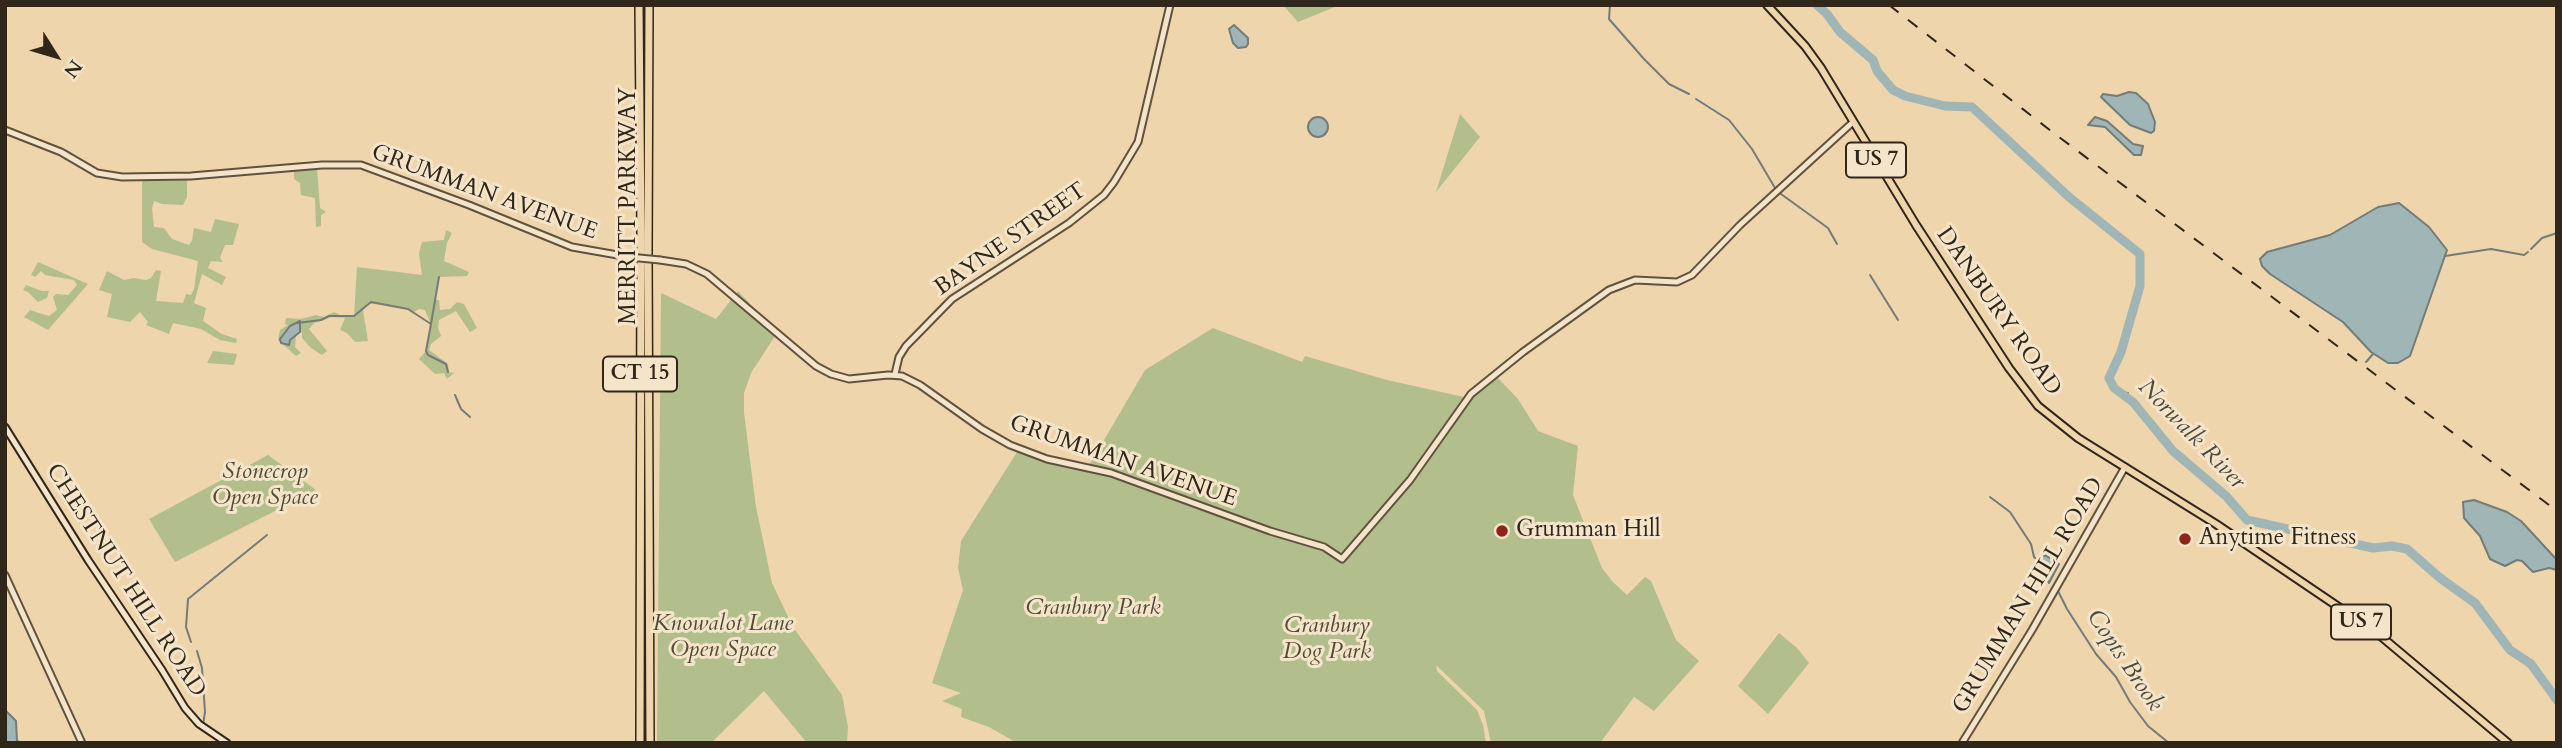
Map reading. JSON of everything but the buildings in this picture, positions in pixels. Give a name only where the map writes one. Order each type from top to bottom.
[{"type":"highway","name":"MERRITT PARKWAY","points":[[639,5],[640,743]]},
{"type":"highway","name":"MERRITT PARKWAY","points":[[649,5],[650,743]]},
{"type":"highway","name":"DANBURY ROAD","points":[[1767,5],[1805,46],[1916,225],[2026,392],[2058,424],[2249,546],[2377,633],[2508,743]]},
{"type":"street","name":"BAYNE STREET","points":[[895,374],[899,357],[906,346],[952,299],[1069,223],[1104,195],[1114,182],[1138,142],[1170,5]]},
{"type":"street","name":"GRUMMAN AVENUE","points":[[5,130],[61,152],[97,173],[122,177],[191,177],[322,165],[351,164],[368,167],[561,243],[592,252],[686,264],[707,274],[816,366],[831,374],[849,379],[895,374],[910,379],[1010,445],[1047,459],[1111,472],[1270,531],[1324,547],[1342,559],[1410,480],[1462,404],[1479,387],[1609,290],[1635,280],[1677,282],[1692,275],[1740,225],[1853,122]]},
{"type":"street","name":"CHESTNUT HILL ROAD","points":[[5,428],[185,708],[199,724],[227,743]]},
{"type":"street","name":"GRUMMAN HILL ROAD","points":[[1962,743],[2032,630],[2125,467]]},
{"type":"street","points":[[5,575],[82,743]]},
{"type":"green space","points":[[1283,5],[1340,5],[1298,22]]},
{"type":"green space","points":[[1460,114],[1480,137],[1436,192]]},
{"type":"green space","points":[[294,168],[317,168],[320,208],[326,212],[321,215],[321,226],[316,227],[315,198],[301,195],[300,183],[294,179]]},
{"type":"green space","points":[[187,180],[187,197],[183,205],[154,201],[154,227],[164,228],[172,239],[189,245],[194,228],[211,232],[215,219],[239,224],[233,245],[225,245],[220,258],[223,262],[211,261],[208,268],[226,277],[222,285],[202,274],[194,303],[206,308],[203,321],[222,334],[237,339],[236,343],[220,340],[201,329],[173,323],[169,334],[146,325],[148,322],[140,312],[130,322],[107,317],[112,294],[99,290],[107,271],[124,280],[146,280],[151,278],[156,270],[161,271],[156,301],[183,303],[186,294],[191,295],[198,261],[152,249],[142,242],[142,181]]},
{"type":"green space","points":[[446,230],[452,233],[444,261],[469,272],[467,276],[439,277],[435,300],[439,300],[440,310],[450,309],[457,302],[464,304],[477,328],[470,332],[456,311],[439,320],[441,336],[431,344],[429,350],[448,364],[449,372],[454,373],[447,379],[444,373],[435,374],[419,359],[426,351],[431,324],[425,310],[419,309],[412,313],[407,309],[368,303],[363,310],[368,341],[355,342],[340,330],[345,318],[332,317],[314,323],[309,329],[327,351],[322,355],[302,338],[302,332],[296,335],[295,347],[301,353],[296,356],[278,340],[280,330],[288,325],[285,324],[286,318],[301,319],[316,315],[324,317],[334,312],[342,316],[354,316],[357,267],[422,275],[419,253],[422,242],[444,240]]},
{"type":"green space","points":[[38,262],[88,284],[48,330],[24,317],[30,310],[49,316],[57,310],[53,297],[56,294],[68,295],[77,285],[74,280],[45,275],[41,271],[35,277],[31,275]]},
{"type":"green space","points":[[26,285],[49,291],[47,298],[38,302],[23,290]]},
{"type":"green space","name":"Knowalot Lane Open Space","points":[[738,291],[777,333],[751,373],[744,393],[756,507],[772,583],[793,627],[842,695],[848,727],[847,743],[807,743],[764,691],[711,743],[657,743],[661,293],[716,319]]},
{"type":"green space","points":[[1213,328],[1302,362],[1305,356],[1387,380],[1464,397],[1409,477],[1410,483],[1467,403],[1497,377],[1518,399],[1538,431],[1578,446],[1573,495],[1602,568],[1627,595],[1645,577],[1651,581],[1676,640],[1699,661],[1654,711],[1634,697],[1600,743],[1491,743],[1484,711],[1436,665],[1437,671],[1477,710],[1486,743],[1017,743],[989,727],[961,717],[962,709],[942,701],[961,693],[932,683],[963,590],[958,568],[961,541],[1017,452],[1105,473],[1267,532],[1287,533],[1090,464],[1145,370]]},
{"type":"green space","points":[[213,351],[237,354],[234,365],[207,363]]},
{"type":"green space","name":"Stonecrop Open Space","points":[[268,455],[316,490],[175,562],[149,519]]},
{"type":"green space","points":[[1779,633],[1797,648],[1809,663],[1768,714],[1738,686]]},
{"type":"shaded area","points":[[1234,25],[1248,38],[1246,47],[1238,48],[1233,43],[1229,29]]},
{"type":"shaded area","points":[[2136,93],[2148,104],[2155,122],[2154,131],[2151,133],[2130,125],[2101,97],[2103,94],[2117,96]]},
{"type":"shaded area","points":[[1318,117],[1325,120],[1328,127],[1325,134],[1318,137],[1311,134],[1308,127],[1311,120]]},
{"type":"shaded area","points":[[2095,117],[2107,121],[2133,144],[2143,146],[2141,155],[2134,155],[2105,127],[2088,125]]},
{"type":"shaded area","points":[[2399,203],[2429,227],[2447,250],[2410,356],[2398,363],[2388,363],[2371,352],[2343,322],[2270,274],[2262,266],[2260,259],[2267,252],[2330,235],[2378,207]]},
{"type":"shaded area","points":[[300,321],[300,332],[290,340],[289,345],[281,343],[280,339],[290,326]]},
{"type":"shaded area","points":[[2474,500],[2507,512],[2521,521],[2557,560],[2557,570],[2549,568],[2533,572],[2522,561],[2517,560],[2505,566],[2490,559],[2480,536],[2464,518],[2463,502]]},
{"type":"shaded area","points":[[2045,555],[2059,564],[2049,583],[2037,562]]},
{"type":"shaded area","points":[[5,710],[16,721],[17,741],[22,743],[5,743]]},
{"type":"waterway","name":"Copts Brook","points":[[1610,5],[1609,19],[1644,59],[1669,84],[1689,94]]},
{"type":"waterway","name":"Norwalk River","points":[[1817,5],[1840,32],[1873,60],[1877,71],[1893,90],[1905,96],[1945,106],[1972,107],[2069,197],[2140,254],[2140,286],[2121,352],[2109,378],[2114,388],[2133,402],[2173,451],[2226,496],[2247,520],[2373,548],[2392,546],[2407,549],[2440,578],[2475,603],[2510,650],[2531,664],[2557,700]]},
{"type":"waterway","name":"Copts Brook","points":[[1696,99],[1729,120],[1752,149],[1775,188]]},
{"type":"waterway","name":"Copts Brook","points":[[1781,194],[1828,228],[1837,244]]},
{"type":"waterway","points":[[2531,249],[2542,238],[2557,233]]},
{"type":"waterway","points":[[2445,256],[2491,249],[2524,255],[2528,252]]},
{"type":"waterway","name":"Copts Brook","points":[[1870,275],[1898,320]]},
{"type":"waterway","points":[[431,324],[439,277]]},
{"type":"waterway","points":[[297,323],[321,320],[329,316],[354,316],[371,302],[408,309],[431,324],[426,351],[428,355],[446,364],[448,372]]},
{"type":"waterway","points":[[2366,362],[2373,354]]},
{"type":"waterway","name":"Norwalk River","points":[[2120,392],[2128,393]]},
{"type":"waterway","points":[[455,395],[461,409],[470,417]]},
{"type":"waterway","name":"Copts Brook","points":[[1990,497],[2010,512],[2031,544],[2034,557],[2039,562]]},
{"type":"waterway","points":[[191,642],[186,627],[188,599],[267,535]]},
{"type":"waterway","name":"Copts Brook","points":[[2058,591],[2096,654],[2116,677],[2130,702],[2148,726],[2169,743]]},
{"type":"waterway","points":[[197,651],[202,668],[205,712],[203,725]]},
{"type":"railway","points":[[1889,5],[2051,131],[2557,511]]},
{"type":"place","name":"Grumman Hill","points":[[1502,531]]},
{"type":"place","name":"Anytime Fitness","points":[[2185,539]]},
{"type":"park label","name":"Cranbury Park","points":[[1093,609]]},
{"type":"park label","name":"Cranbury Dog Park","points":[[1327,640]]}]
